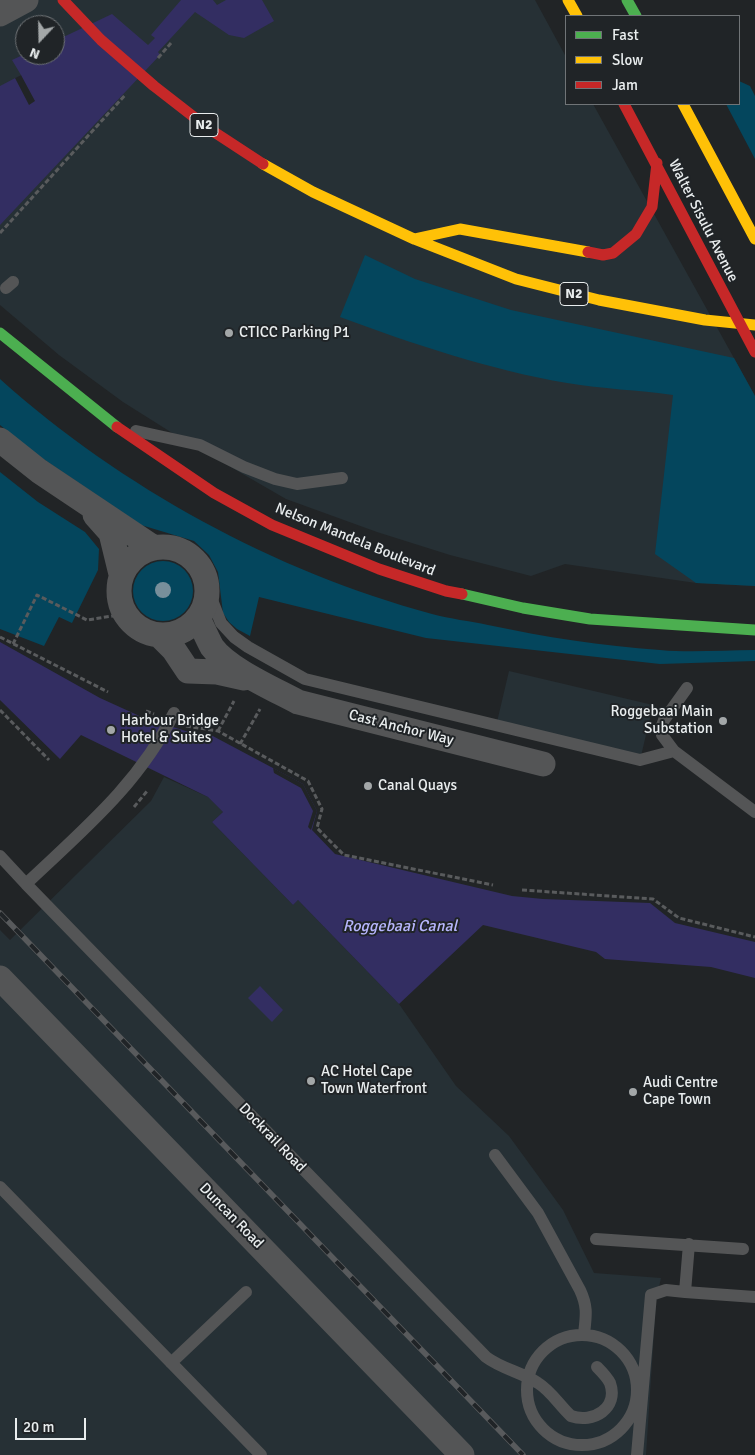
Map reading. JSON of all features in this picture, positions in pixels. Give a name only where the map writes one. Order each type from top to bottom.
[{"type":"main road","name":"N2","points":[[63,0],[101,40],[154,86],[208,128],[260,162],[313,192],[400,234],[453,256],[525,281],[599,300],[705,320],[755,325]]},
{"type":"main road","points":[[568,0],[576,15]]},
{"type":"main road","points":[[627,0],[635,15]]},
{"type":"main road","name":"Walter Sisulu Avenue","points":[[625,105],[657,163],[755,352]]},
{"type":"main road","points":[[684,105],[755,239]]},
{"type":"main road","points":[[414,240],[460,229],[603,255],[613,253],[636,234],[652,207],[657,163]]},
{"type":"main road","name":"Nelson Mandela Boulevard","points":[[0,333],[116,427],[214,493],[272,525],[379,569],[446,592],[590,619],[755,630]]},
{"type":"street","points":[[0,14],[26,0]]},
{"type":"street","points":[[0,440],[40,471],[154,548]]},
{"type":"street","points":[[73,494],[106,525],[111,533],[122,574]]},
{"type":"street","points":[[169,547],[184,552],[196,562],[204,575],[208,590],[205,605],[195,621],[187,629],[174,634],[159,635],[145,632],[134,625],[125,614],[119,601],[118,588],[122,574],[129,562],[140,553],[154,548],[169,547]]},
{"type":"street","points":[[187,676],[193,649],[195,621]]},
{"type":"street","name":"Cast Anchor Way","points":[[195,621],[220,656],[262,695]]},
{"type":"street","points":[[159,635],[174,650],[187,676]]},
{"type":"street","name":"Cast Anchor Way","points":[[187,676],[204,671],[230,674],[262,695],[543,764]]},
{"type":"street","name":"Duncan Road","points":[[0,978],[462,1455]]},
{"type":"lane","points":[[116,427],[200,445],[244,467],[275,479],[297,484],[342,478]]},
{"type":"lane","points":[[208,590],[222,623],[234,637],[305,679],[640,760],[674,751]]},
{"type":"lane","points":[[687,688],[664,720],[662,736],[674,751],[755,812]]},
{"type":"lane","points":[[26,884],[104,810],[130,781],[145,763],[172,716]]},
{"type":"lane","name":"Dockrail Road","points":[[0,856],[486,1358],[540,1384],[571,1416],[587,1419],[597,1417],[603,1412],[611,1396],[610,1382],[597,1368]]},
{"type":"lane","points":[[495,1154],[538,1213],[580,1290],[587,1310],[584,1334]]},
{"type":"lane","points":[[0,1187],[261,1455]]},
{"type":"lane","points":[[596,1239],[743,1249]]},
{"type":"lane","points":[[685,1292],[689,1244]]},
{"type":"lane","points":[[637,1455],[651,1295],[666,1290],[755,1297]]},
{"type":"lane","points":[[171,1363],[246,1292]]},
{"type":"lane","points":[[584,1334],[599,1337],[614,1344],[626,1355],[634,1369],[638,1384],[637,1400],[632,1415],[622,1428],[610,1438],[594,1444],[578,1445],[563,1442],[549,1434],[537,1423],[526,1393],[528,1377],[533,1363],[542,1351],[554,1341],[568,1336],[584,1334]]},
{"type":"path","points":[[151,65],[171,43]]},
{"type":"path","points":[[0,234],[132,87]]},
{"type":"path","points":[[13,644],[37,595],[87,620],[125,614]]},
{"type":"path","points":[[0,637],[108,692]]},
{"type":"path","points":[[240,744],[262,695]]},
{"type":"path","points":[[218,731],[235,701]]},
{"type":"path","points":[[0,710],[49,760]]},
{"type":"path","points":[[188,726],[218,731],[308,781],[322,809],[317,828],[344,855],[493,885]]},
{"type":"path","points":[[522,890],[654,899],[679,918],[755,936]]},
{"type":"shaded area","points":[[0,0],[535,0],[565,55],[565,105],[594,105],[755,396],[755,586],[696,583],[565,564],[531,576],[450,555],[377,532],[286,499],[177,436],[123,402],[59,355],[0,305]]},
{"type":"shaded area","points":[[740,81],[750,86],[755,96],[755,159],[727,105],[740,105]]},
{"type":"shaded area","points":[[365,255],[415,279],[511,310],[734,358],[755,396],[755,586],[696,583],[655,554],[673,395],[580,385],[538,378],[481,364],[395,337],[340,317]]},
{"type":"shaded area","points":[[0,379],[47,419],[97,456],[149,490],[202,521],[258,549],[315,574],[373,596],[432,614],[552,637],[660,650],[755,650],[755,661],[660,664],[426,638],[259,597],[250,636],[237,629],[223,613],[218,572],[209,555],[194,541],[141,525],[33,452],[0,425]]},
{"type":"shaded area","points":[[0,472],[38,502],[85,532],[99,549],[98,570],[72,623],[59,617],[44,646],[0,629]]},
{"type":"shaded area","points":[[163,561],[175,563],[188,574],[193,591],[191,603],[180,616],[163,621],[151,619],[138,608],[133,591],[135,579],[146,566]]},
{"type":"shaded area","points":[[509,671],[653,705],[641,756],[497,722]]},
{"type":"shaded area","points":[[164,777],[208,797],[223,812],[212,822],[293,905],[298,900],[399,1004],[456,1086],[509,1136],[563,1210],[594,1273],[661,1278],[656,1301],[646,1455],[0,1455],[0,930],[10,940],[151,801]]},
{"type":"water","points":[[181,0],[213,0],[217,5],[226,0],[262,0],[274,21],[244,38],[229,35],[195,12],[158,52],[160,55],[0,225],[0,86],[21,75],[15,65],[65,65],[65,36],[112,14],[148,45],[155,38],[151,35]]},
{"type":"water","name":"Roggebaai Canal","points":[[0,642],[100,698],[144,718],[189,732],[209,734],[303,784],[317,811],[312,830],[335,854],[512,896],[650,903],[675,923],[755,942],[755,978],[711,967],[605,959],[596,952],[483,925],[399,1004],[298,900],[293,905],[212,822],[223,812],[208,797],[81,735],[60,759],[0,700]]},
{"type":"water","points":[[260,986],[283,1010],[272,1022],[248,998]]},
{"type":"pier","points":[[21,75],[35,101],[29,105],[15,78]]},
{"type":"pier","points":[[273,768],[303,784],[317,811],[311,830],[308,827],[313,811],[301,788],[274,773]]},
{"type":"railway","points":[[0,913],[523,1455]]},
{"type":"traffic: fast","points":[[627,0],[635,15]]},
{"type":"traffic: fast","points":[[0,333],[117,427]]},
{"type":"traffic: fast","points":[[462,594],[523,608],[590,619],[755,630]]},
{"type":"traffic: slow","points":[[568,0],[576,15]]},
{"type":"traffic: slow","points":[[684,105],[755,239]]},
{"type":"traffic: slow","points":[[263,164],[313,192],[414,239],[460,229],[588,252]]},
{"type":"traffic: slow","points":[[414,239],[516,279],[599,300],[705,320],[755,325]]},
{"type":"traffic: jam","points":[[63,0],[101,40],[154,86],[208,128],[263,164]]},
{"type":"traffic: jam","points":[[625,105],[755,352]]},
{"type":"traffic: jam","points":[[588,252],[603,255],[613,253],[636,234],[652,207],[657,163]]},
{"type":"traffic: jam","points":[[117,427],[214,493],[272,525],[379,569],[446,591],[462,594]]},
{"type":"place","name":"CTICC Parking P1","points":[[229,333]]},
{"type":"place","name":"Roggebaai Main Substation","points":[[723,721]]},
{"type":"place","name":"Harbour Bridge Hotel & Suites","points":[[111,730]]},
{"type":"place","name":"Canal Quays","points":[[368,786]]},
{"type":"place","name":"AC Hotel Cape Town Waterfront","points":[[311,1081]]},
{"type":"place","name":"Audi Centre Cape Town","points":[[633,1092]]}]
